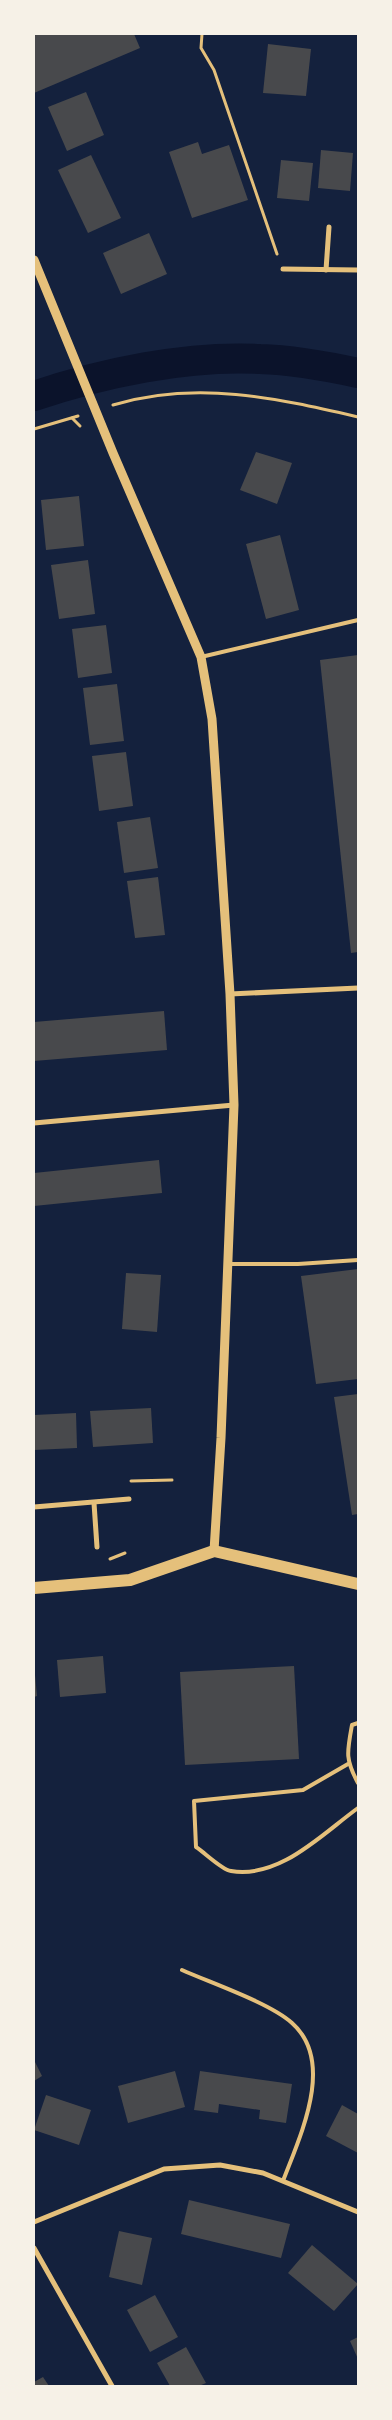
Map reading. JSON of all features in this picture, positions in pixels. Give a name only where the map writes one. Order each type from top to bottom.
[{"type":"main road","points":[[34,1588],[130,1580],[214,1551],[358,1584]]},
{"type":"street","points":[[326,270],[329,227]]},
{"type":"street","points":[[34,260],[113,453],[201,657],[212,719],[230,994],[234,1105],[214,1551]]},
{"type":"street","points":[[283,269],[358,270]]},
{"type":"street","points":[[230,994],[358,988]]},
{"type":"street","points":[[34,1123],[234,1105]]},
{"type":"street","points":[[34,1507],[129,1499]]},
{"type":"street","points":[[94,1502],[97,1547]]},
{"type":"street","points":[[34,2222],[164,2169],[220,2165],[263,2173],[358,2212]]},
{"type":"street","points":[[34,2248],[112,2386]]},
{"type":"lane","points":[[201,657],[358,620]]},
{"type":"lane","points":[[228,1264],[298,1264],[358,1260]]},
{"type":"lane","points":[[358,1722],[352,1725],[348,1746],[348,1764],[358,1783]]},
{"type":"lane","points":[[348,1764],[303,1790],[194,1800],[196,1847],[229,1871],[262,1870],[288,1859],[358,1808]]},
{"type":"lane","points":[[182,1970],[270,2009],[291,2022],[306,2038],[311,2052],[313,2072],[308,2110],[283,2181]]},
{"type":"path","points":[[202,34],[201,48],[214,70],[283,269]]},
{"type":"path","points":[[110,406],[138,397],[194,391],[280,399],[358,417]]},
{"type":"path","points":[[34,430],[81,415]]},
{"type":"path","points":[[129,1499],[131,1480],[172,1480]]},
{"type":"building","points":[[34,34],[134,34],[140,48],[34,93]]},
{"type":"building","points":[[268,44],[311,49],[306,96],[263,93]]},
{"type":"building","points":[[86,92],[104,135],[67,151],[48,107]]},
{"type":"building","points":[[198,142],[202,154],[229,145],[248,200],[192,218],[169,152]]},
{"type":"building","points":[[321,150],[353,153],[350,191],[318,188]]},
{"type":"building","points":[[91,155],[121,218],[88,233],[58,170]]},
{"type":"building","points":[[281,160],[313,163],[309,201],[277,198]]},
{"type":"building","points":[[149,233],[167,274],[121,294],[103,253]]},
{"type":"building","points":[[256,452],[292,463],[277,504],[240,490]]},
{"type":"building","points":[[79,496],[84,546],[46,550],[41,500]]},
{"type":"building","points":[[280,535],[299,610],[266,619],[246,544]]},
{"type":"building","points":[[88,560],[95,614],[59,619],[51,565]]},
{"type":"building","points":[[106,625],[112,673],[78,678],[72,629]]},
{"type":"building","points":[[358,655],[358,952],[351,953],[320,660]]},
{"type":"building","points":[[117,684],[124,741],[90,745],[83,688]]},
{"type":"building","points":[[126,752],[133,806],[99,811],[92,756]]},
{"type":"building","points":[[150,817],[158,868],[124,873],[117,822]]},
{"type":"building","points":[[158,877],[165,935],[135,938],[127,881]]},
{"type":"building","points":[[164,1011],[167,1050],[34,1061],[34,1022]]},
{"type":"building","points":[[159,1160],[162,1193],[34,1206],[34,1173]]},
{"type":"building","points":[[358,1269],[358,1379],[316,1384],[301,1276]]},
{"type":"building","points":[[126,1273],[161,1275],[157,1332],[122,1329]]},
{"type":"building","points":[[358,1394],[358,1514],[352,1515],[334,1397]]},
{"type":"building","points":[[151,1408],[153,1443],[93,1447],[90,1411]]},
{"type":"building","points":[[76,1413],[77,1448],[34,1450],[34,1415]]},
{"type":"building","points":[[103,1656],[106,1693],[60,1697],[57,1660]]},
{"type":"building","points":[[294,1666],[299,1759],[185,1765],[180,1672]]},
{"type":"building","points":[[34,1676],[37,1696],[34,1697]]},
{"type":"building","points":[[34,2060],[42,2076],[34,2081]]},
{"type":"building","points":[[175,2071],[185,2107],[128,2123],[118,2086]]},
{"type":"building","points":[[200,2071],[292,2084],[286,2123],[259,2119],[260,2110],[219,2104],[218,2113],[194,2110]]},
{"type":"building","points":[[46,2095],[91,2110],[79,2145],[34,2130]]},
{"type":"building","points":[[342,2105],[358,2114],[358,2153],[326,2136]]},
{"type":"building","points":[[189,2200],[290,2224],[281,2258],[181,2234]]},
{"type":"building","points":[[119,2231],[152,2238],[142,2285],[109,2277]]},
{"type":"building","points":[[312,2245],[358,2284],[334,2311],[288,2273]]},
{"type":"building","points":[[155,2295],[178,2337],[150,2352],[127,2310]]},
{"type":"building","points":[[358,2337],[358,2359],[350,2341]]},
{"type":"building","points":[[186,2347],[206,2383],[199,2386],[170,2386],[157,2363]]},
{"type":"building","points":[[43,2377],[49,2386],[34,2386],[34,2382]]},
{"type":"waterway","points":[[34,396],[116,373],[145,367],[203,360],[232,358],[285,361],[358,373]]}]
